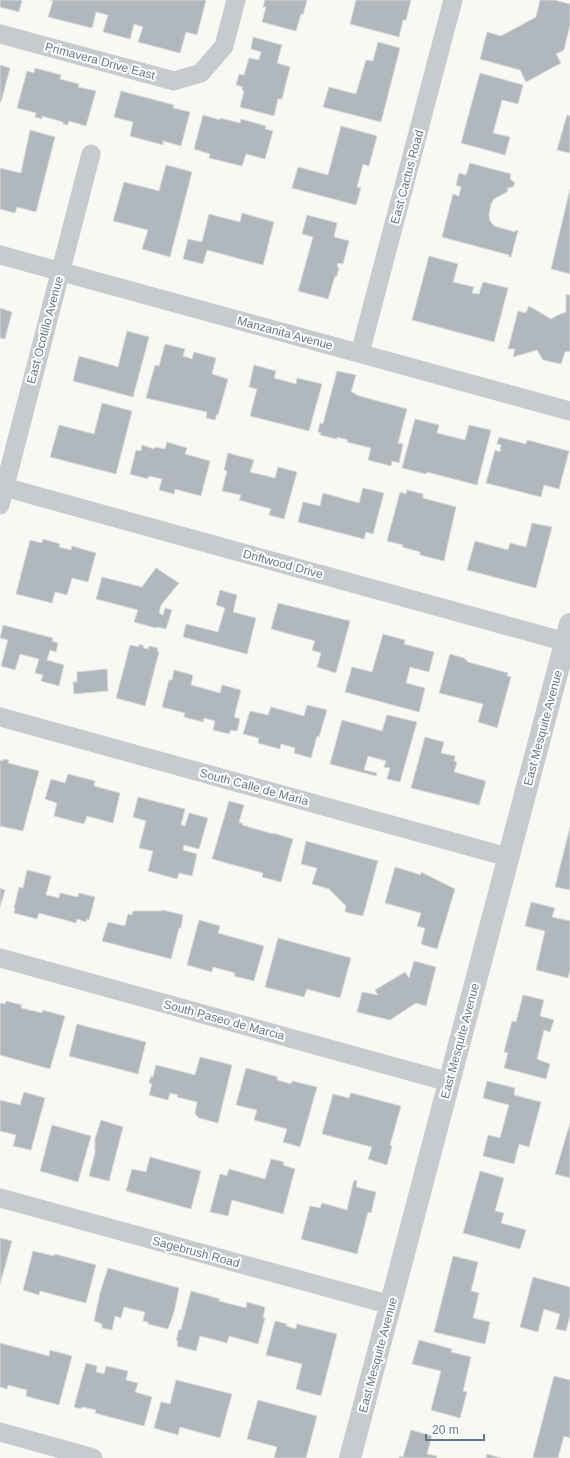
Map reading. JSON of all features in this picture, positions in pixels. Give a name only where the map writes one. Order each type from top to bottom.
[{"type":"street","name":"Primavera Drive East","points":[[0,34],[174,81],[201,73],[224,46],[236,0]]},
{"type":"street","name":"East Cactus Road","points":[[360,353],[453,0]]},
{"type":"street","name":"East Ocotillo Avenue","points":[[2,492],[91,154]]},
{"type":"street","name":"Manzanita Avenue","points":[[0,255],[570,411]]},
{"type":"street","name":"Driftwood Drive","points":[[2,492],[568,633]]},
{"type":"street","name":"East Mesquite Avenue","points":[[350,1458],[568,633]]},
{"type":"street","name":"South Calle de Maria","points":[[0,717],[508,857]]},
{"type":"street","name":"South Paseo de Marcia","points":[[0,958],[449,1082]]},
{"type":"street","name":"Sagebrush Road","points":[[0,1198],[391,1305]]},
{"type":"street","points":[[0,1432],[94,1458]]},
{"type":"building","points":[[0,0],[22,0],[19,12],[0,7]]},
{"type":"building","points":[[50,0],[206,0],[197,35],[186,32],[180,53],[138,42],[143,27],[134,24],[130,39],[103,32],[108,15],[96,12],[92,28],[48,17],[53,1]]},
{"type":"building","points":[[265,0],[307,0],[303,15],[301,14],[296,31],[262,22],[266,7],[263,7]]},
{"type":"building","points":[[356,0],[411,0],[406,20],[403,20],[399,37],[350,24]]},
{"type":"building","points":[[540,0],[554,0],[570,4],[570,25],[564,50],[556,54],[561,63],[526,82],[520,70],[480,59],[487,32],[501,36],[536,17]]},
{"type":"building","points":[[253,37],[282,45],[277,63],[290,67],[282,99],[278,99],[274,116],[240,107],[244,91],[242,90],[243,87],[236,85],[239,74],[244,75],[249,58],[259,60],[261,52],[251,49]]},
{"type":"building","points":[[378,42],[400,48],[381,122],[323,107],[329,87],[356,94],[366,60],[373,61]]},
{"type":"building","points":[[0,65],[10,68],[1,102],[0,102]]},
{"type":"building","points":[[35,68],[61,75],[60,79],[79,84],[78,87],[96,91],[86,126],[69,121],[68,125],[63,124],[63,122],[42,116],[42,119],[35,117],[36,113],[17,108],[27,71],[34,73]]},
{"type":"building","points":[[480,73],[523,85],[518,104],[502,100],[493,133],[510,137],[505,155],[461,143]]},
{"type":"building","points":[[121,91],[174,105],[173,108],[190,112],[181,146],[163,141],[163,145],[130,136],[133,122],[114,117]]},
{"type":"building","points":[[203,115],[220,120],[220,118],[240,123],[241,119],[266,126],[265,129],[273,131],[265,159],[246,154],[242,166],[209,158],[210,154],[194,149]]},
{"type":"building","points":[[567,115],[570,116],[570,153],[557,150]]},
{"type":"building","points":[[341,126],[377,136],[369,166],[363,164],[357,187],[361,188],[356,205],[292,188],[298,167],[328,175]]},
{"type":"building","points":[[30,130],[55,137],[36,212],[17,207],[15,213],[0,209],[0,168],[21,173]]},
{"type":"building","points":[[470,163],[511,174],[510,179],[515,183],[513,187],[508,188],[507,192],[494,199],[491,204],[489,215],[490,221],[494,226],[515,232],[516,230],[518,231],[511,257],[509,257],[509,255],[442,237],[453,194],[459,196],[461,187],[456,185],[459,173],[466,175]]},
{"type":"building","points":[[166,165],[192,172],[170,257],[142,249],[148,230],[113,221],[124,182],[159,191]]},
{"type":"building","points":[[570,189],[570,274],[551,269]]},
{"type":"building","points":[[242,213],[274,222],[263,265],[207,250],[203,264],[183,259],[188,239],[202,242],[209,214],[240,222]]},
{"type":"building","points":[[307,215],[337,223],[334,237],[349,241],[343,264],[338,263],[337,267],[339,267],[337,276],[335,276],[328,299],[298,291],[313,237],[302,234]]},
{"type":"building","points":[[429,256],[458,264],[453,282],[474,287],[472,293],[479,294],[483,282],[508,288],[494,342],[412,320]]},
{"type":"building","points":[[566,294],[570,295],[570,351],[565,352],[561,364],[543,360],[537,350],[513,357],[515,349],[508,349],[518,311],[526,313],[529,306],[551,319],[566,312]]},
{"type":"building","points":[[0,308],[12,312],[5,339],[0,338]]},
{"type":"building","points":[[127,331],[149,337],[133,397],[73,381],[79,356],[118,367]]},
{"type":"building","points":[[165,344],[185,349],[183,356],[192,359],[194,352],[216,358],[212,374],[228,379],[218,415],[217,414],[215,420],[206,418],[207,412],[146,398],[155,365],[159,366]]},
{"type":"building","points":[[254,365],[276,371],[274,378],[296,384],[297,378],[322,384],[309,431],[250,416],[257,389],[249,387]]},
{"type":"building","points":[[337,371],[356,375],[351,392],[356,395],[407,409],[398,443],[403,444],[399,463],[392,461],[391,466],[368,460],[371,448],[347,442],[348,440],[337,437],[337,439],[320,435],[321,433],[318,432],[320,423],[323,424]]},
{"type":"building","points":[[102,403],[132,411],[116,474],[50,457],[59,425],[94,434]]},
{"type":"building","points":[[415,419],[439,425],[437,433],[465,440],[469,425],[491,430],[477,485],[427,472],[426,474],[402,468]]},
{"type":"building","points":[[499,437],[526,444],[527,440],[569,451],[559,489],[544,485],[541,497],[486,483],[495,450],[500,452],[501,445],[497,444]]},
{"type":"building","points":[[167,442],[187,448],[185,454],[210,461],[201,496],[175,489],[174,494],[159,490],[162,479],[149,476],[148,479],[130,474],[136,450],[141,451],[142,445],[154,449],[155,447],[165,449]]},
{"type":"building","points":[[228,453],[254,460],[250,472],[275,478],[278,467],[297,472],[284,519],[269,515],[271,509],[239,500],[241,495],[222,491],[227,471],[224,470]]},
{"type":"building","points":[[363,488],[384,493],[373,534],[366,532],[364,539],[298,522],[303,502],[320,506],[323,493],[359,503]]},
{"type":"building","points":[[407,490],[423,494],[423,498],[456,507],[444,561],[420,555],[420,552],[402,547],[403,545],[387,541],[400,492],[406,494]]},
{"type":"building","points":[[532,523],[552,527],[536,588],[467,570],[475,541],[508,550],[510,543],[526,547]]},
{"type":"building","points":[[43,539],[60,544],[59,547],[71,550],[72,546],[96,553],[88,582],[72,578],[67,595],[55,592],[52,603],[16,594],[30,540],[42,543]]},
{"type":"building","points":[[156,568],[179,583],[161,605],[159,613],[163,615],[165,608],[172,610],[166,629],[134,622],[138,610],[96,599],[102,577],[142,587]]},
{"type":"building","points":[[220,590],[237,595],[233,612],[256,618],[247,654],[183,637],[186,624],[218,632],[225,608],[216,605]]},
{"type":"building","points":[[278,603],[350,621],[336,673],[317,667],[321,653],[312,650],[315,641],[271,629]]},
{"type":"building","points":[[3,625],[53,638],[52,641],[58,643],[56,652],[50,650],[47,660],[64,665],[59,686],[41,681],[43,675],[35,673],[39,659],[20,654],[15,670],[1,666],[8,640],[0,638]]},
{"type":"building","points":[[383,634],[405,640],[404,644],[434,652],[429,672],[410,667],[406,683],[425,688],[419,712],[345,692],[352,667],[372,672]]},
{"type":"building","points":[[139,644],[144,646],[143,648],[148,649],[149,646],[158,648],[157,651],[159,652],[145,706],[116,698],[130,645],[139,647]]},
{"type":"building","points":[[450,654],[464,658],[468,662],[508,673],[507,676],[511,677],[497,728],[478,722],[483,704],[439,693]]},
{"type":"building","points":[[107,669],[108,691],[74,694],[73,682],[77,682],[77,672]]},
{"type":"building","points":[[174,670],[193,675],[191,685],[220,693],[222,685],[241,690],[234,717],[240,719],[237,731],[231,730],[229,734],[213,730],[215,721],[204,718],[203,722],[184,717],[185,713],[162,707],[169,680],[172,680]]},
{"type":"building","points":[[307,705],[327,710],[319,737],[317,736],[311,758],[294,753],[295,748],[281,744],[280,749],[258,743],[259,738],[243,734],[250,711],[268,715],[271,707],[304,716]]},
{"type":"building","points":[[387,715],[417,722],[400,782],[387,779],[390,768],[384,767],[386,761],[368,756],[364,770],[377,773],[376,776],[330,764],[342,720],[382,731]]},
{"type":"building","points":[[425,737],[444,742],[441,753],[455,756],[454,761],[457,762],[454,772],[486,781],[479,805],[411,788]]},
{"type":"building","points":[[3,759],[9,760],[8,763],[39,771],[23,831],[0,826],[0,760],[3,761]]},
{"type":"building","points":[[68,774],[95,781],[94,786],[120,793],[113,823],[87,816],[84,824],[54,816],[57,803],[45,799],[51,779],[65,783]]},
{"type":"building","points":[[138,797],[185,809],[181,825],[185,826],[189,813],[208,818],[199,849],[184,845],[183,850],[197,854],[192,876],[179,873],[177,879],[148,871],[153,851],[139,848],[146,821],[133,817]]},
{"type":"building","points":[[229,801],[244,805],[239,822],[243,824],[242,825],[293,839],[281,882],[262,877],[263,873],[212,859]]},
{"type":"building","points":[[570,827],[570,890],[555,887]]},
{"type":"building","points":[[306,841],[378,861],[363,916],[345,912],[346,906],[329,889],[312,884],[317,868],[301,864]]},
{"type":"building","points":[[395,867],[421,875],[421,872],[455,889],[437,949],[421,944],[425,928],[417,926],[421,913],[385,903]]},
{"type":"building","points":[[27,870],[51,876],[46,895],[59,898],[60,893],[78,897],[79,893],[95,897],[89,920],[87,919],[86,922],[77,919],[76,923],[39,913],[37,919],[14,913],[19,887],[23,888]]},
{"type":"building","points":[[0,888],[5,890],[0,907]]},
{"type":"building","points":[[531,902],[555,908],[552,917],[570,921],[570,970],[568,978],[536,970],[545,931],[525,926]]},
{"type":"building","points":[[162,910],[183,915],[181,928],[179,928],[171,959],[102,941],[108,922],[125,926],[128,914],[132,915],[133,911]]},
{"type":"building","points":[[199,920],[220,926],[218,933],[264,946],[254,981],[234,976],[235,973],[213,967],[212,972],[187,965]]},
{"type":"building","points":[[278,938],[351,958],[340,998],[307,989],[304,997],[265,987]]},
{"type":"building","points":[[414,961],[436,967],[426,1006],[416,1003],[390,1020],[357,1012],[362,992],[378,995],[375,990],[405,972],[409,978]]},
{"type":"building","points":[[523,995],[544,1000],[540,1016],[554,1020],[550,1032],[544,1030],[537,1059],[550,1064],[546,1079],[504,1068],[508,1053],[504,1052],[512,1021],[516,1022]]},
{"type":"building","points":[[6,1001],[22,1005],[21,1008],[42,1013],[42,1010],[65,1016],[50,1069],[0,1055],[0,1003],[5,1004]]},
{"type":"building","points":[[77,1024],[146,1042],[138,1074],[69,1056]]},
{"type":"building","points":[[200,1057],[232,1065],[218,1123],[199,1118],[195,1114],[197,1102],[177,1097],[178,1095],[170,1093],[168,1100],[149,1095],[152,1084],[149,1083],[151,1076],[153,1077],[156,1065],[195,1075]]},
{"type":"building","points":[[246,1068],[278,1077],[277,1080],[291,1084],[292,1081],[317,1087],[300,1147],[283,1142],[287,1129],[254,1120],[257,1110],[236,1105]]},
{"type":"building","points":[[487,1081],[515,1088],[514,1095],[541,1102],[529,1147],[519,1144],[514,1164],[483,1156],[488,1135],[500,1138],[509,1105],[483,1098]]},
{"type":"building","points":[[24,1092],[45,1098],[31,1150],[13,1146],[16,1135],[0,1131],[0,1100],[20,1105]]},
{"type":"building","points":[[351,1093],[401,1106],[390,1145],[392,1146],[387,1165],[368,1159],[372,1147],[322,1134],[333,1094],[349,1098]]},
{"type":"building","points":[[101,1120],[123,1127],[109,1181],[89,1176],[95,1153],[95,1139]]},
{"type":"building","points":[[570,1123],[570,1178],[555,1174]]},
{"type":"building","points":[[52,1125],[91,1136],[78,1182],[40,1171]]},
{"type":"building","points":[[150,1157],[201,1171],[191,1209],[126,1191],[132,1169],[146,1172]]},
{"type":"building","points":[[271,1159],[284,1162],[283,1165],[295,1169],[283,1214],[232,1200],[228,1216],[210,1212],[220,1174],[227,1176],[229,1169],[265,1179]]},
{"type":"building","points":[[480,1171],[504,1178],[495,1211],[504,1213],[501,1223],[526,1230],[520,1249],[463,1233]]},
{"type":"building","points":[[354,1180],[357,1181],[356,1187],[376,1192],[371,1213],[368,1212],[357,1254],[301,1239],[310,1206],[320,1208],[322,1203],[347,1210]]},
{"type":"building","points":[[0,1238],[12,1241],[0,1284]]},
{"type":"building","points":[[33,1251],[54,1256],[55,1254],[96,1265],[86,1303],[40,1291],[39,1295],[23,1290]]},
{"type":"building","points":[[453,1256],[478,1262],[471,1291],[479,1293],[473,1318],[490,1322],[485,1344],[434,1332]]},
{"type":"building","points":[[108,1268],[179,1288],[174,1312],[168,1329],[148,1324],[148,1322],[143,1321],[145,1312],[124,1307],[121,1318],[115,1316],[112,1330],[102,1328],[102,1324],[94,1321],[100,1293]]},
{"type":"building","points":[[533,1277],[570,1287],[570,1316],[566,1331],[556,1329],[560,1314],[544,1309],[538,1332],[520,1327]]},
{"type":"building","points":[[191,1291],[220,1299],[219,1301],[246,1308],[247,1302],[265,1307],[263,1318],[265,1318],[258,1344],[229,1336],[227,1343],[200,1336],[196,1351],[177,1346],[178,1341],[176,1341],[179,1329],[181,1330]]},
{"type":"building","points":[[275,1321],[287,1324],[286,1326],[296,1329],[297,1324],[337,1334],[321,1396],[296,1389],[302,1364],[266,1355]]},
{"type":"building","points":[[419,1340],[452,1349],[451,1352],[471,1357],[463,1391],[467,1392],[460,1418],[431,1410],[441,1371],[412,1364]]},
{"type":"building","points":[[0,1343],[49,1356],[50,1350],[72,1356],[59,1405],[26,1396],[27,1390],[8,1385],[7,1389],[0,1387]]},
{"type":"building","points":[[86,1363],[97,1366],[96,1372],[104,1374],[106,1366],[128,1371],[126,1380],[138,1383],[135,1392],[152,1397],[144,1426],[95,1413],[96,1410],[74,1407]]},
{"type":"building","points":[[554,1376],[570,1380],[570,1438],[564,1436],[558,1458],[536,1458],[533,1457]]},
{"type":"building","points":[[176,1380],[232,1394],[220,1438],[180,1427],[178,1435],[154,1428],[161,1402],[170,1404]]},
{"type":"building","points":[[258,1400],[317,1416],[306,1458],[274,1458],[277,1447],[247,1439]]},
{"type":"building","points":[[411,1430],[432,1436],[427,1454],[437,1456],[436,1458],[399,1458],[400,1456],[403,1457]]},
{"type":"building","points":[[487,1454],[501,1458],[486,1458]]}]
